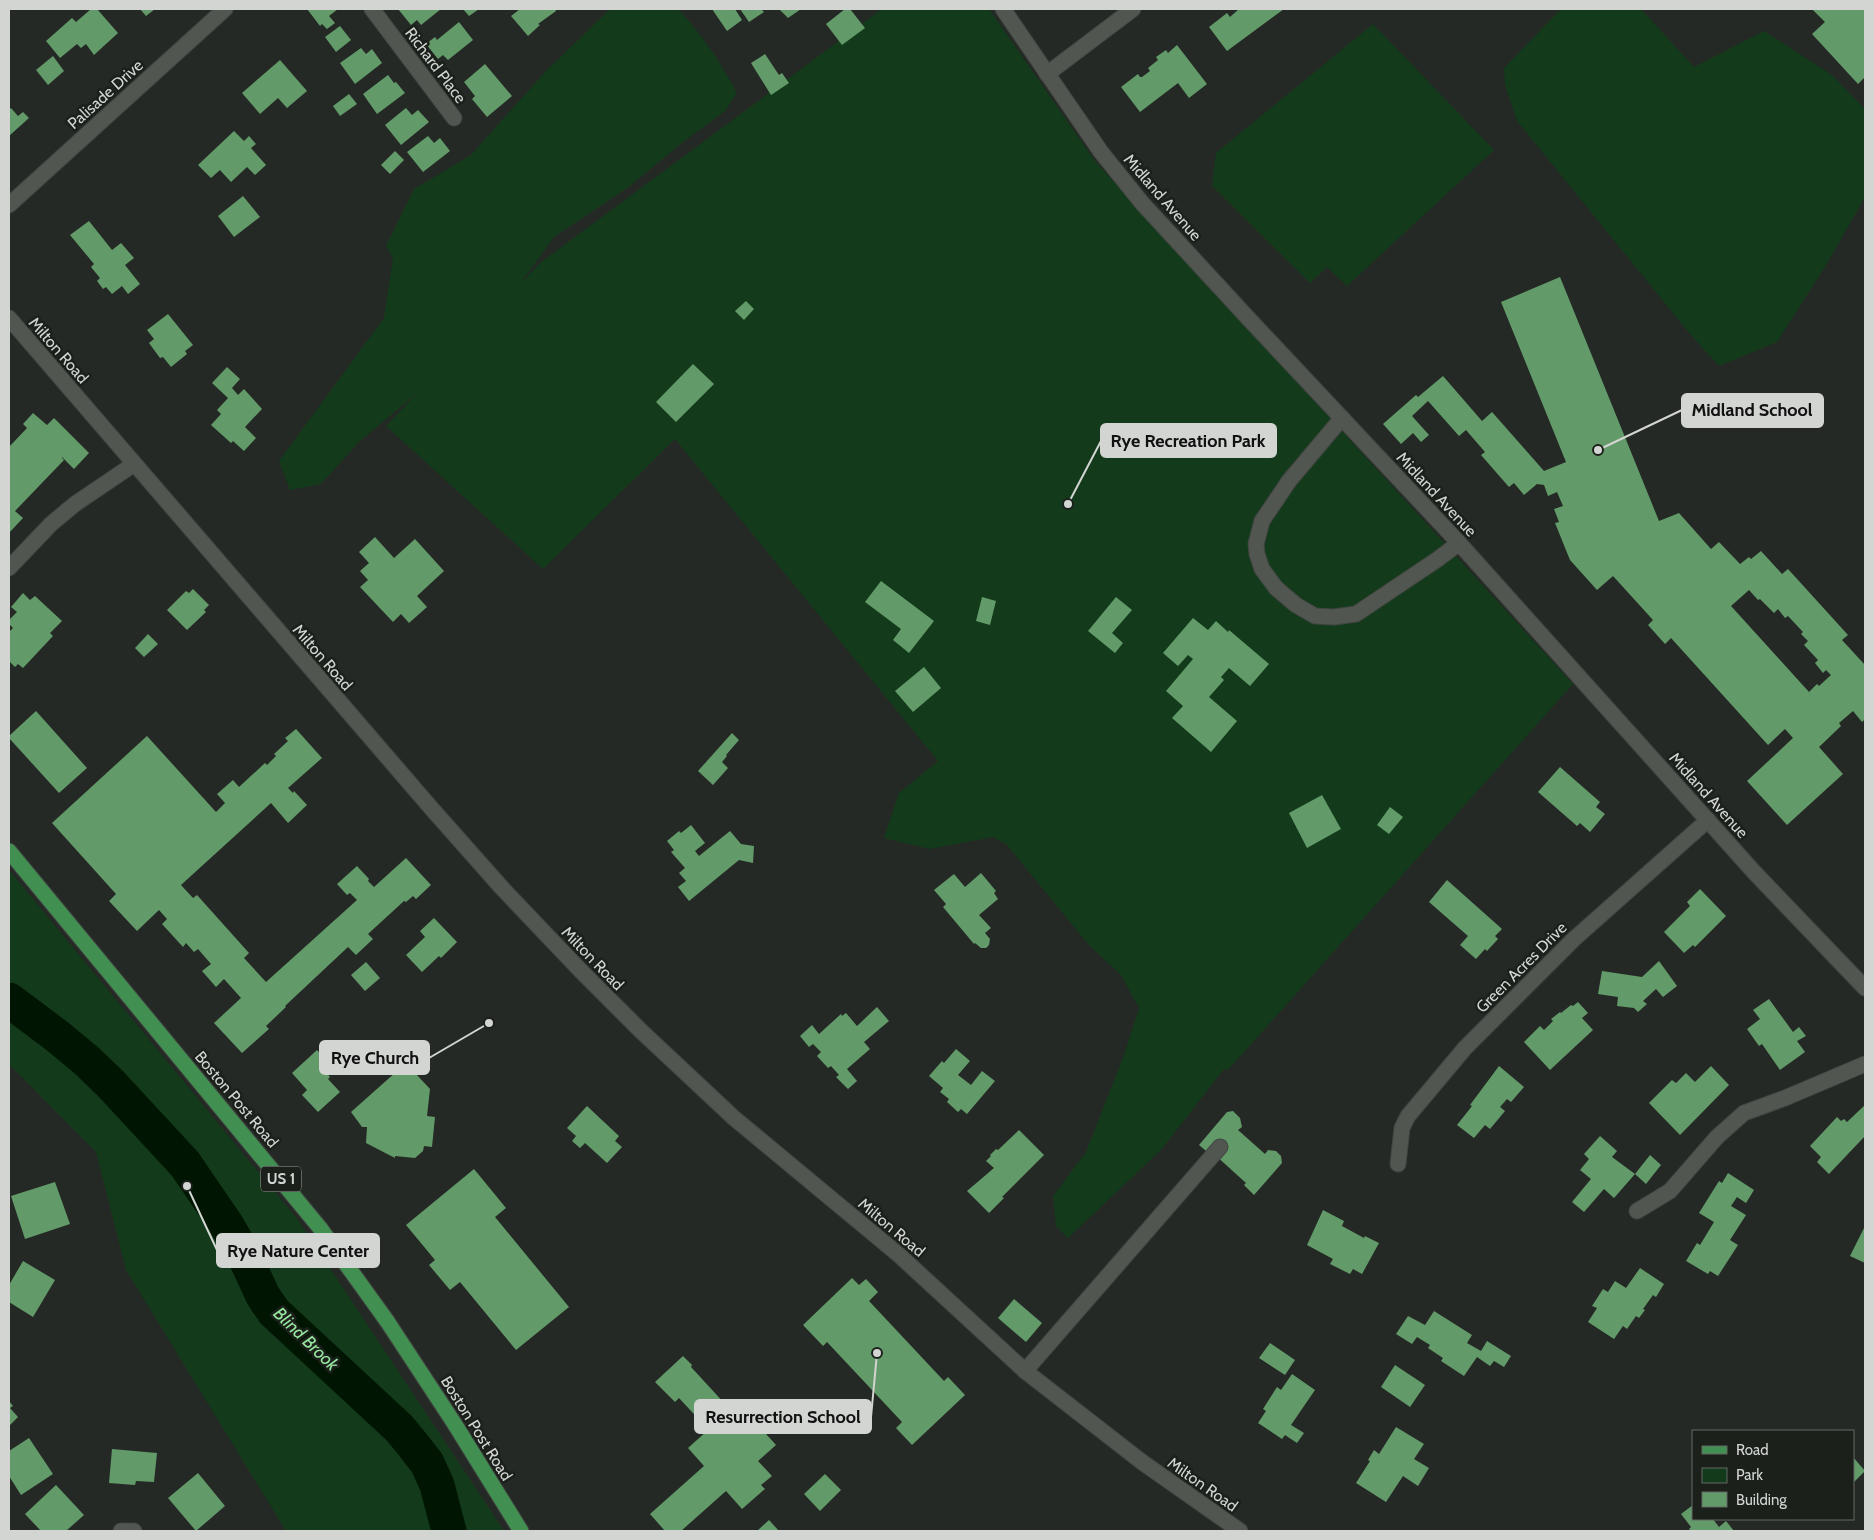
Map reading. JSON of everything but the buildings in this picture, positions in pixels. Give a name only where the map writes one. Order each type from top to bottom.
[{"type":"main road","name":"Boston Post Road","points":[[9,851],[320,1228],[387,1321],[454,1423],[521,1531]]},
{"type":"street","name":"Palisade Drive","points":[[9,205],[225,9]]},
{"type":"street","name":"Richard Place","points":[[372,9],[454,118]]},
{"type":"street","name":"Midland Avenue","points":[[1003,9],[1101,152],[1142,203],[1459,543],[1754,872],[1865,988]]},
{"type":"street","points":[[1047,74],[1133,9]]},
{"type":"street","name":"Milton Road","points":[[9,318],[432,810],[586,977],[734,1118],[899,1255],[1025,1370],[1142,1462],[1240,1531]]},
{"type":"street","points":[[1342,418],[1289,481],[1262,521],[1256,544],[1257,554],[1262,569],[1276,588],[1296,605],[1315,616],[1334,617],[1356,614],[1459,543]]},
{"type":"street","points":[[9,568],[51,524],[76,504],[134,464]]},
{"type":"street","name":"Green Acres Drive","points":[[1398,1164],[1402,1128],[1408,1116],[1465,1048],[1574,939],[1708,820]]},
{"type":"street","points":[[1637,1211],[1670,1191],[1717,1137],[1744,1113],[1865,1064]]},
{"type":"street","points":[[1025,1370],[1220,1147]]},
{"type":"street","points":[[121,1531],[134,1531]]},
{"type":"green space","points":[[610,9],[678,9],[711,49],[737,93],[725,111],[683,142],[630,186],[554,237],[520,284],[540,263],[882,9],[989,9],[1095,161],[1573,684],[1228,1070],[1224,1069],[1161,1150],[1068,1238],[1056,1226],[1053,1196],[1086,1152],[1124,1055],[1139,1008],[1121,975],[1089,945],[1006,844],[993,837],[930,849],[884,838],[899,793],[938,761],[675,439],[543,569],[386,426],[417,393],[359,442],[321,484],[290,490],[279,461],[384,318],[393,258],[386,246],[414,189],[471,155],[545,72]]},
{"type":"green space","points":[[1561,9],[1641,9],[1694,67],[1764,31],[1832,75],[1865,109],[1865,197],[1828,262],[1777,342],[1719,366],[1690,334],[1517,121],[1505,85],[1504,68]]},
{"type":"green space","points":[[1373,24],[1494,150],[1347,286],[1327,267],[1310,283],[1212,186],[1216,153]]},
{"type":"green space","points":[[9,870],[298,1220],[504,1531],[286,1531],[126,1270],[96,1152],[9,1064]]},
{"type":"waterway","name":"Blind Brook","points":[[9,1000],[86,1060],[110,1083],[185,1164],[226,1224],[244,1255],[263,1296],[274,1312],[399,1428],[427,1463],[437,1485],[449,1531]]},
{"type":"place","name":"Midland School","points":[[1598,450]]},
{"type":"place","name":"Rye Recreation Park","points":[[1068,504]]},
{"type":"place","name":"Rye Church","points":[[489,1023]]},
{"type":"place","name":"Rye Nature Center","points":[[187,1186]]},
{"type":"place","name":"Resurrection School","points":[[877,1353]]}]
